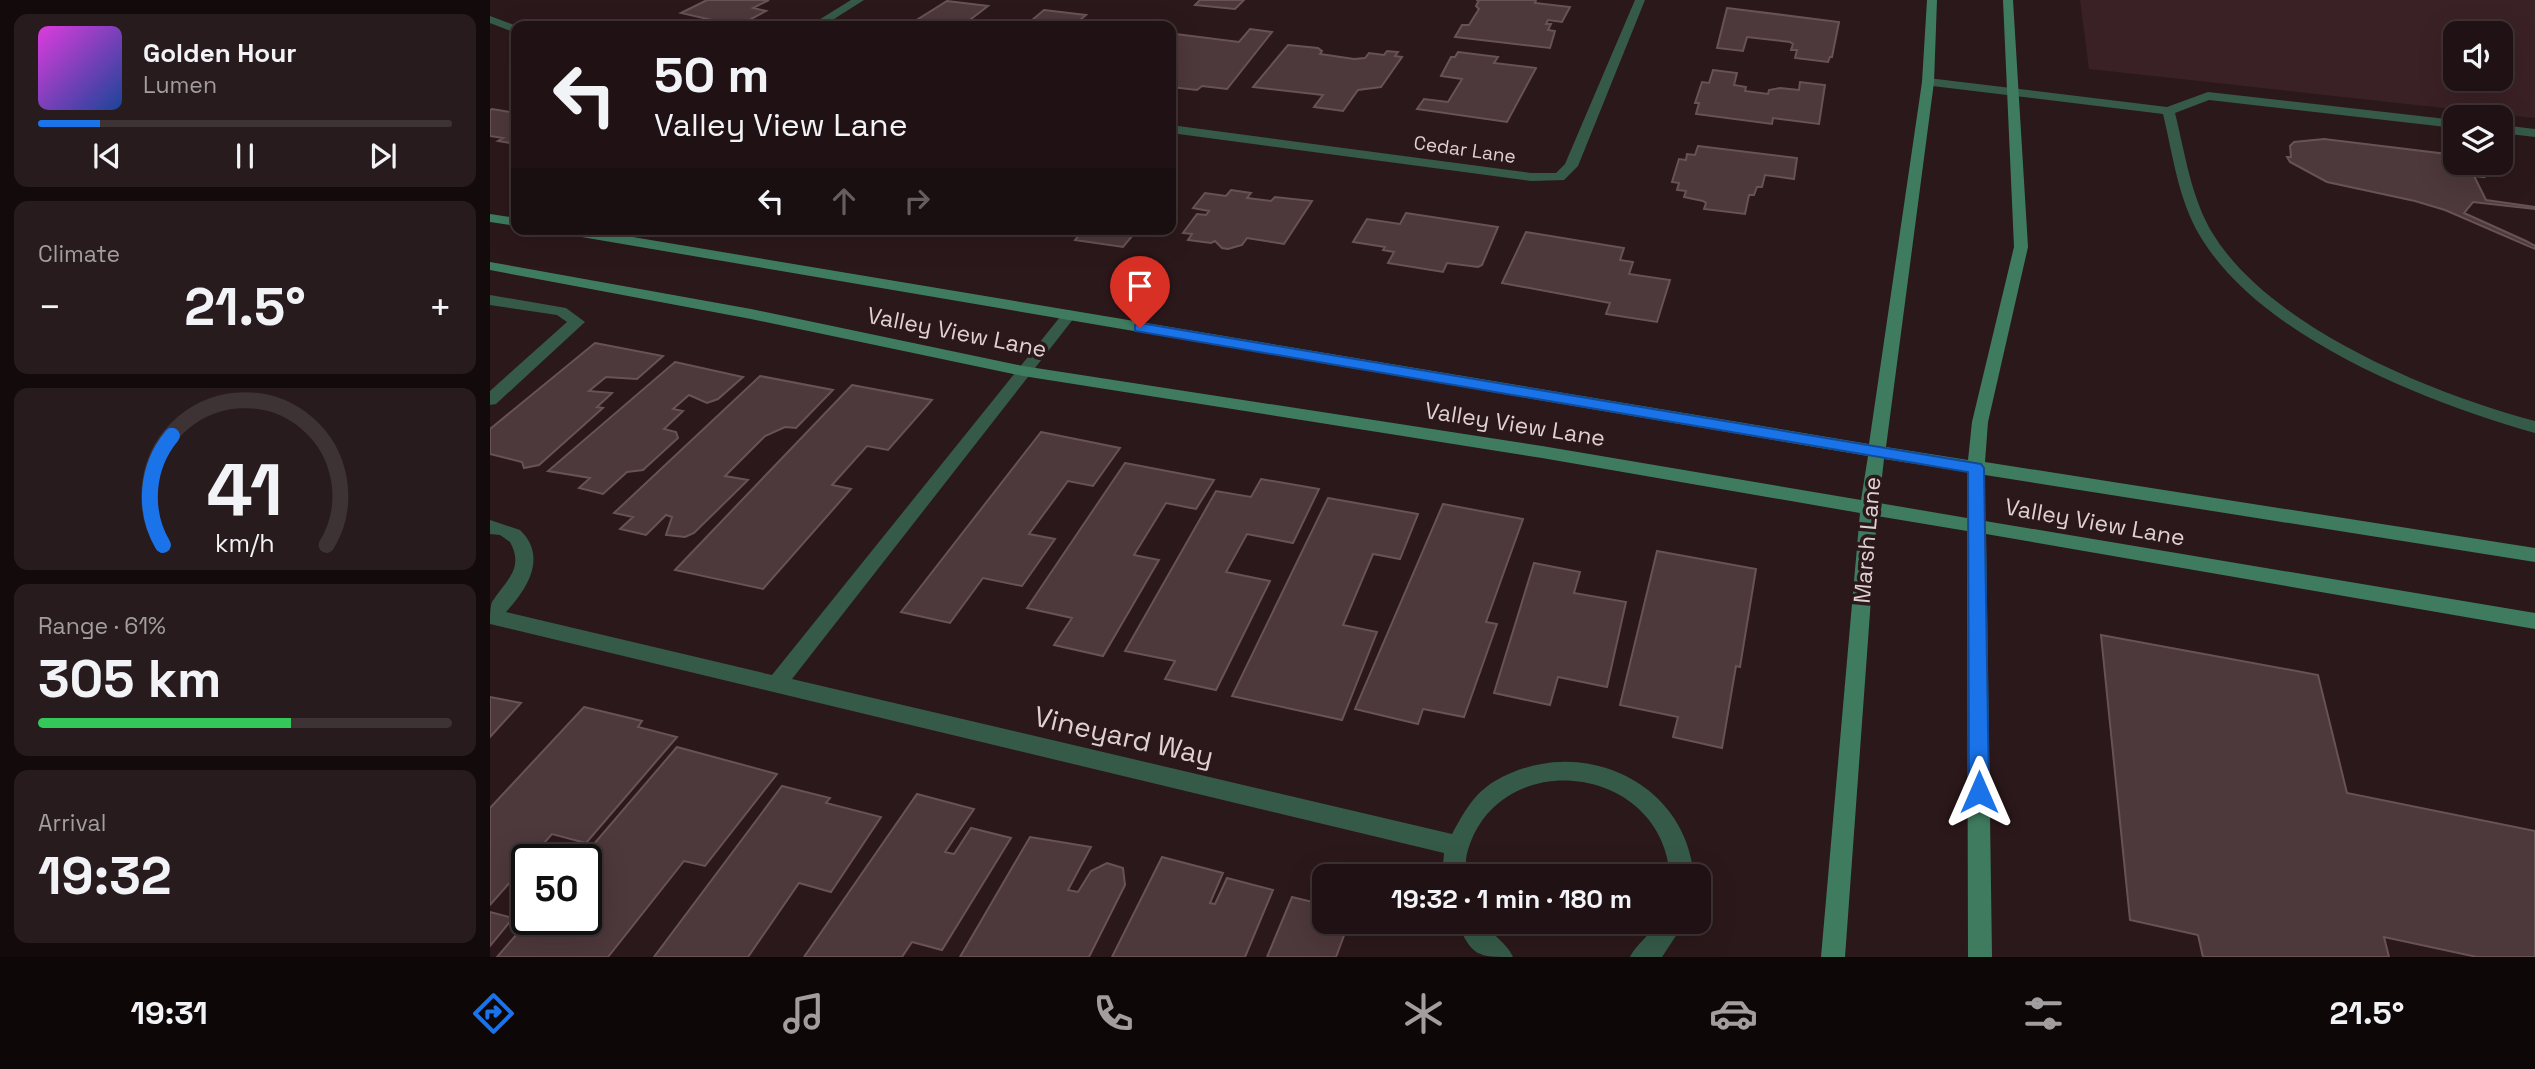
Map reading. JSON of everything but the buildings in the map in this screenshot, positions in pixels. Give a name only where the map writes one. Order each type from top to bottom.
[{"type":"main road","name":"Marsh Lane","points":[[1833,957],[1868,508],[1928,82],[1932,0]]},
{"type":"main road","points":[[1980,957],[1976,468],[1980,422],[2021,247],[2008,0]]},
{"type":"main road","points":[[490,218],[511,221]]},
{"type":"main road","name":"Valley View Lane","points":[[594,235],[1876,452],[2535,555]]},
{"type":"main road","name":"Valley View Lane","points":[[490,266],[751,314],[1023,371],[1542,452],[2535,621]]},
{"type":"street","points":[[823,21],[859,0]]},
{"type":"street","name":"Cedar Lane","points":[[1176,130],[1531,177],[1559,177],[1571,166],[1640,0]]},
{"type":"street","points":[[490,19],[511,28]]},
{"type":"street","points":[[1928,82],[2168,111],[2208,96],[2443,123]]},
{"type":"street","points":[[2168,111],[2194,209],[2208,238],[2235,271],[2290,318],[2369,365],[2442,397],[2535,427]]},
{"type":"street","points":[[2513,130],[2535,133]]},
{"type":"street","points":[[490,300],[561,311],[577,322],[490,400]]},
{"type":"street","points":[[777,684],[1069,315]]},
{"type":"street","name":"Vineyard Way","points":[[490,527],[516,535],[526,551],[525,570],[513,593],[490,616]]},
{"type":"street","name":"Vineyard Way","points":[[490,616],[1457,846]]},
{"type":"street","points":[[1455,864],[1457,846],[1473,814],[1498,789],[1531,774],[1567,769],[1603,775],[1637,791],[1662,817],[1679,850],[1681,864]]},
{"type":"street","points":[[1477,934],[1482,942],[1502,957]]},
{"type":"street","points":[[1642,957],[1653,950],[1664,934]]},
{"type":"shaded area","points":[[2080,0],[2535,0],[2535,118],[2513,116],[2513,105],[2443,105],[2443,108],[2089,69]]},
{"type":"route","points":[[1140,328],[1976,468],[1979,792]]}]
